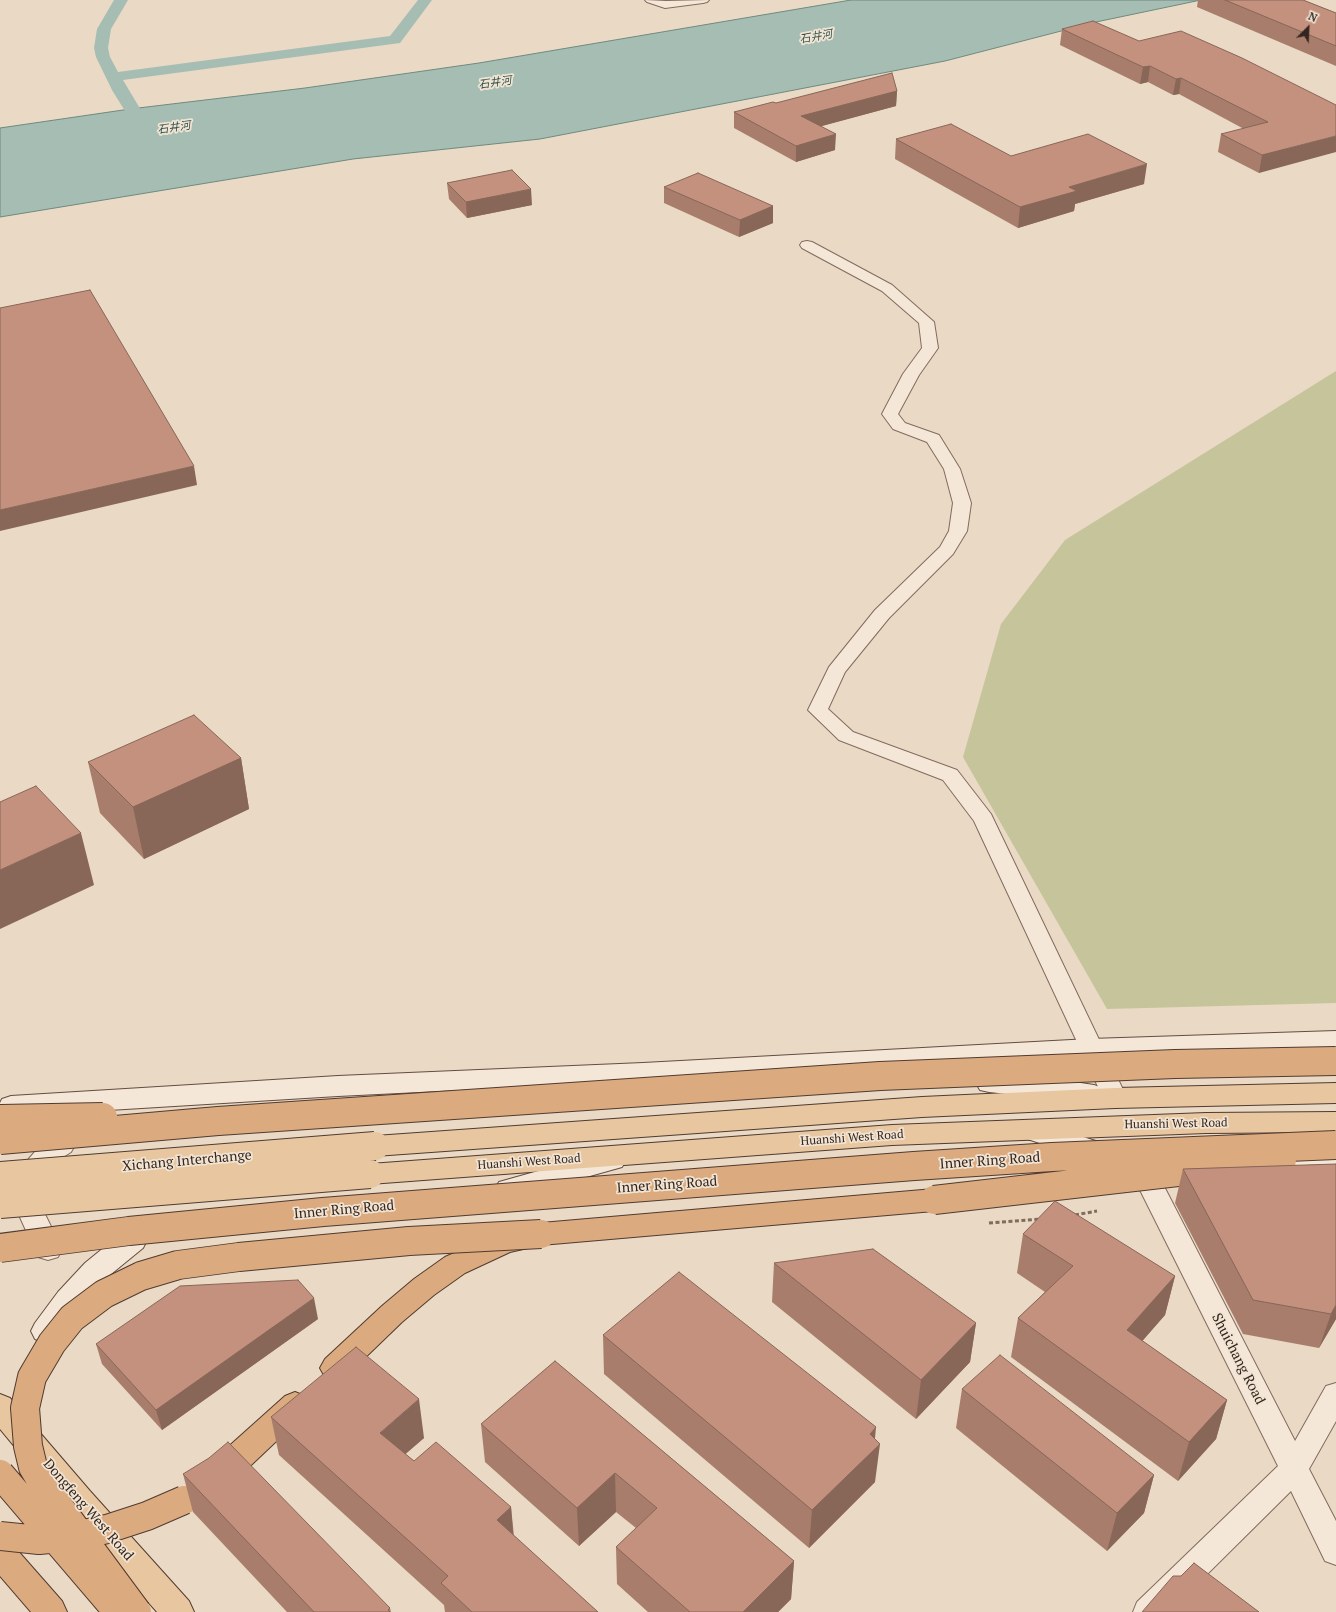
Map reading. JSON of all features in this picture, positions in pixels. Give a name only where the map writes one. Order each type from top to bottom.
[{"type":"highway","points":[[0,1119],[56,1119],[122,1116],[880,1076],[1175,1064],[1336,1061]]},
{"type":"highway","points":[[0,1140],[218,1121],[880,1076]]},
{"type":"highway","name":"Inner Ring Road","points":[[0,1248],[129,1231],[323,1212],[898,1167],[1052,1157],[1336,1145]]},
{"type":"highway","points":[[137,1612],[46,1489],[33,1467],[28,1446],[25,1408],[32,1377],[52,1343],[72,1318],[104,1294],[141,1276],[178,1265],[239,1257],[409,1242],[541,1234],[934,1200],[1336,1153]]},
{"type":"highway","points":[[0,1536],[39,1540],[71,1537],[107,1529],[147,1516],[184,1500],[230,1466],[392,1314],[424,1287],[456,1265],[505,1242],[541,1234]]},
{"type":"highway","points":[[0,1474],[118,1612]]},
{"type":"highway","points":[[0,1553],[51,1612]]},
{"type":"main road","points":[[0,1106],[322,1086],[643,1072],[1090,1048],[1336,1040]]},
{"type":"main road","points":[[643,1072],[643,1099]]},
{"type":"main road","points":[[0,1151],[643,1099],[957,1082],[1009,1084],[1114,1098],[1336,1093]]},
{"type":"main road","name":"Xichang Interchange","points":[[0,1176],[552,1132],[914,1107],[1114,1098]]},
{"type":"main road","name":"Huanshi West Road","points":[[0,1204],[370,1174],[884,1136],[1027,1129],[1206,1123],[1336,1122]]},
{"type":"main road","points":[[1027,1129],[1141,1166]]},
{"type":"main road","points":[[48,1249],[26,1204],[26,1192],[36,1168],[48,1154],[62,1145]]},
{"type":"main road","points":[[448,1208],[493,1193],[629,1156]]},
{"type":"main road","points":[[0,1256],[48,1249],[448,1208],[789,1184],[1141,1166],[1336,1162]]},
{"type":"main road","points":[[5,1413],[33,1351],[46,1329],[68,1300],[95,1271],[133,1240]]},
{"type":"main road","name":"Dongfeng West Road","points":[[5,1413],[168,1608]]},
{"type":"main road","points":[[0,1481],[168,1608]]},
{"type":"street","points":[[651,0],[665,5],[703,0]]},
{"type":"street","points":[[807,245],[887,288],[926,322],[930,348],[911,374],[890,414],[899,426],[933,439],[952,469],[962,503],[958,531],[947,550],[878,619],[836,671],[818,710],[846,736],[950,775],[984,819],[1114,1098]]},
{"type":"street","name":"Shuichang Road","points":[[1141,1166],[1336,1550]]},
{"type":"street","points":[[1148,1612],[1294,1469],[1336,1395]]},
{"type":"shaded area","points":[[1336,371],[1336,1003],[1107,1009],[963,757],[1001,624],[1065,540]]},
{"type":"water","name":"石井河","points":[[851,0],[1201,0],[1096,22],[945,61],[540,139],[353,159],[0,217],[0,128],[130,109],[305,88],[479,63]]},
{"type":"building","points":[[1225,0],[1303,0],[1336,13],[1336,46]]},
{"type":"building","points":[[1093,21],[1139,41],[1181,31],[1242,58],[1336,105],[1336,136],[1262,155],[1221,134],[1268,122],[1181,78],[1176,79],[1150,66],[1143,67],[1062,29]]},
{"type":"building","points":[[892,73],[897,91],[801,116],[836,134],[796,146],[734,112],[773,102],[776,103]]},
{"type":"building","points":[[951,124],[1011,156],[1088,134],[1147,164],[1069,187],[1077,191],[1020,207],[896,139]]},
{"type":"building","points":[[512,170],[531,189],[466,202],[447,183]]},
{"type":"building","points":[[698,173],[773,206],[740,220],[664,187]]},
{"type":"building","points":[[90,290],[194,466],[0,510],[0,308]]},
{"type":"building","points":[[194,715],[241,758],[133,807],[88,762]]},
{"type":"building","points":[[36,786],[81,833],[0,870],[0,802]]},
{"type":"building","points":[[1336,1164],[1336,1305],[1331,1314],[1253,1300],[1183,1169]]},
{"type":"building","points":[[1055,1201],[1175,1276],[1127,1330],[1227,1400],[1189,1442],[1018,1318],[1073,1266],[1023,1234]]},
{"type":"building","points":[[873,1249],[976,1323],[921,1380],[774,1263]]},
{"type":"building","points":[[679,1272],[876,1427],[870,1434],[880,1444],[812,1510],[603,1335]]},
{"type":"building","points":[[298,1280],[314,1298],[156,1410],[96,1344],[180,1286]]},
{"type":"building","points":[[356,1347],[419,1399],[380,1433],[414,1461],[436,1442],[511,1507],[497,1520],[598,1612],[472,1612],[441,1583],[448,1576],[271,1417]]},
{"type":"building","points":[[1000,1355],[1154,1475],[1117,1513],[962,1389]]},
{"type":"building","points":[[555,1361],[794,1561],[743,1612],[690,1612],[616,1547],[657,1508],[615,1473],[577,1508],[481,1424]]},
{"type":"building","points":[[228,1442],[390,1608],[388,1610],[390,1612],[314,1612],[183,1474],[209,1458]]},
{"type":"building","points":[[1194,1563],[1259,1612],[1142,1612],[1173,1576],[1181,1576]]},
{"type":"waterway","points":[[113,77],[103,57],[101,48],[104,29],[121,0]]},
{"type":"waterway","points":[[113,77],[395,40],[425,0]]},
{"type":"waterway","points":[[113,77],[146,132]]}]
